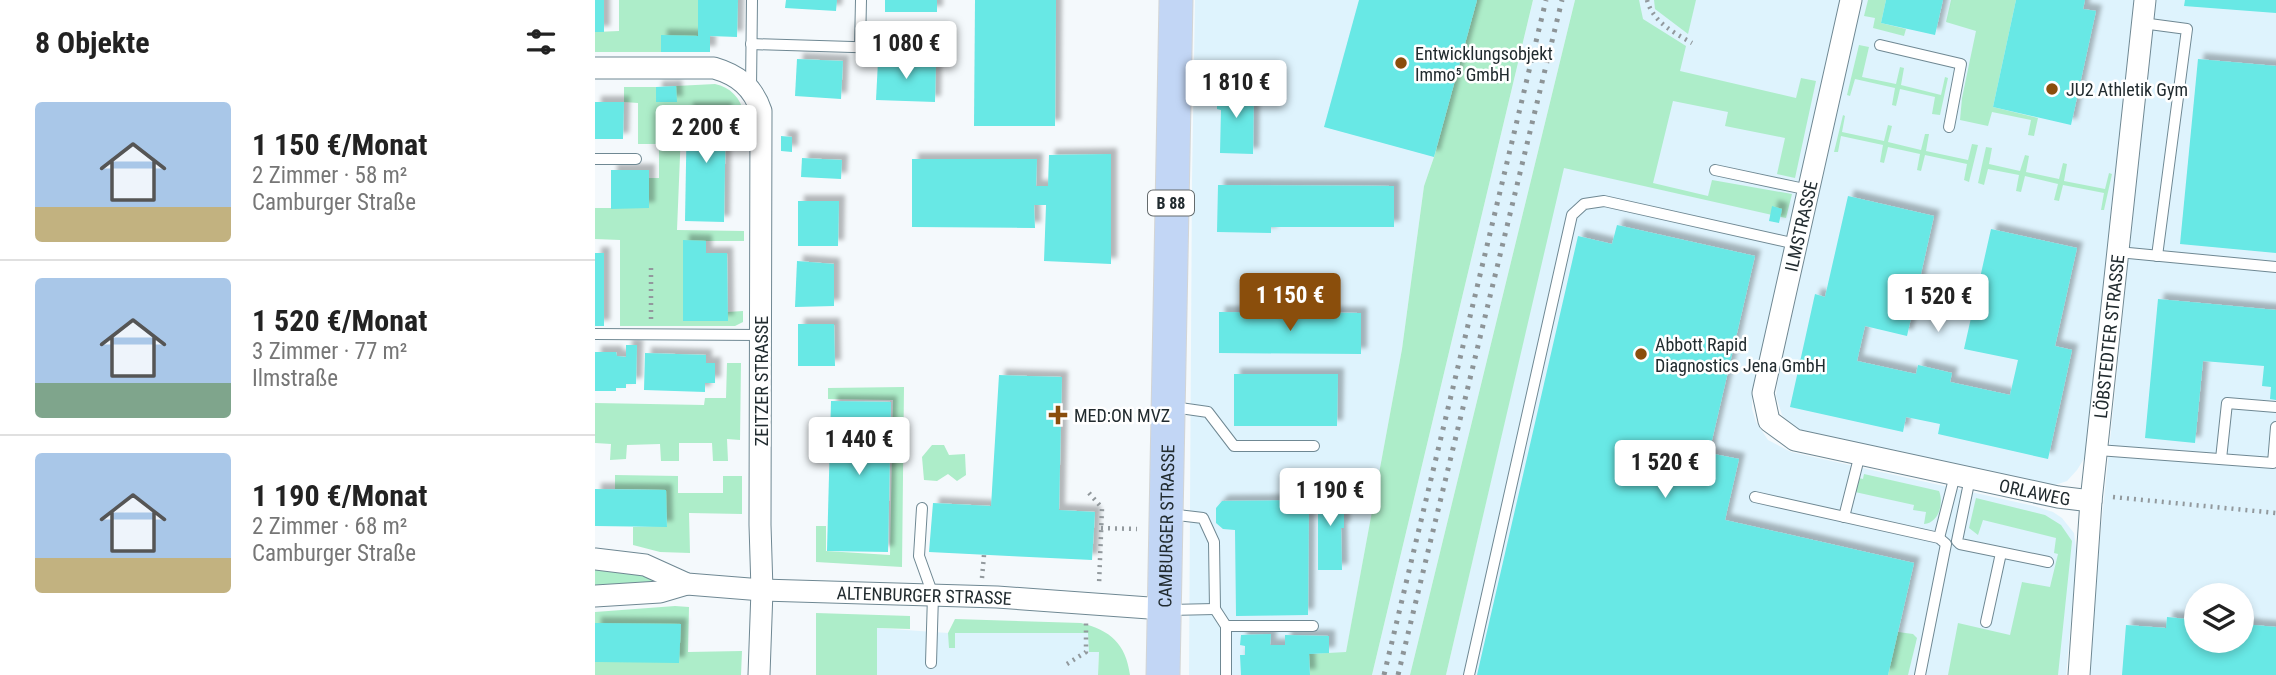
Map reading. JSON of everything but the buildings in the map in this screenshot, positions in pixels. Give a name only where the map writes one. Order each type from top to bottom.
[{"type":"main road","name":"CAMBURGER STRASSE","points":[[1163,675],[1175,0]]},
{"type":"street","name":"ILMSTRASSE","points":[[1795,440],[1769,421],[1763,393],[1851,0]]},
{"type":"street","name":"LÖBSTEDTER STRASSE","points":[[2079,675],[2091,501],[2145,0]]},
{"type":"street","points":[[595,68],[714,68],[729,73],[751,89]]},
{"type":"street","name":"ZEITZER STRASSE","points":[[751,89],[761,111],[762,125],[762,590],[759,675]]},
{"type":"street","name":"ORLAWEG","points":[[1795,440],[2058,497],[2091,501]]},
{"type":"street","name":"ALTENBURGER STRASSE","points":[[595,559],[645,565],[687,584],[762,590],[933,595],[1092,612],[1163,609]]},
{"type":"street","name":"ALTENBURGER STRASSE","points":[[595,596],[660,593],[687,584]]},
{"type":"lane","points":[[751,89],[752,0]]},
{"type":"lane","points":[[860,47],[861,0]]},
{"type":"lane","points":[[2142,23],[2187,29],[2157,256]]},
{"type":"lane","points":[[751,44],[918,49]]},
{"type":"lane","points":[[1880,45],[1961,64],[1949,127]]},
{"type":"lane","points":[[595,159],[636,159]]},
{"type":"lane","points":[[1714,170],[1809,190]]},
{"type":"lane","points":[[1469,675],[1572,215],[1584,204],[1604,201],[1796,244]]},
{"type":"lane","points":[[2118,252],[2276,267]]},
{"type":"lane","points":[[595,334],[760,335]]},
{"type":"lane","points":[[2221,459],[2227,403],[2276,407]]},
{"type":"lane","points":[[1168,406],[1208,412],[1234,446],[1314,446]]},
{"type":"lane","points":[[2098,450],[2273,463],[2276,426]]},
{"type":"lane","points":[[1844,517],[1860,454]]},
{"type":"lane","points":[[1920,675],[1963,477]]},
{"type":"lane","points":[[1947,541],[1963,477]]},
{"type":"lane","points":[[1755,497],[2048,562]]},
{"type":"lane","points":[[922,508],[919,556],[933,595],[931,663]]},
{"type":"lane","points":[[1165,513],[1203,518],[1214,542],[1215,609],[1226,626],[1226,675]]},
{"type":"lane","points":[[1986,622],[2001,552]]},
{"type":"lane","points":[[1163,609],[1215,609]]},
{"type":"lane","points":[[1226,626],[1313,626]]},
{"type":"path","points":[[1647,0],[1652,15],[1671,31],[1692,43]]},
{"type":"path","points":[[651,268],[651,335]]},
{"type":"path","points":[[1067,664],[1086,652],[1092,612],[1102,508],[1089,493]]},
{"type":"path","name":"ORLAWEG","points":[[2091,501],[2118,496],[2276,513]]},
{"type":"path","points":[[1101,528],[1137,529]]},
{"type":"shaded area","points":[[1195,0],[1477,0],[1424,186],[1402,349],[1346,653],[1339,675],[1189,675]]},
{"type":"shaded area","points":[[1533,0],[1575,0],[1410,675],[1372,675]]},
{"type":"shaded area","points":[[1602,0],[1840,0],[1752,396],[1756,422],[1768,440],[1791,452],[2034,506],[2062,518],[2074,533],[2077,556],[2066,675],[1446,675]]},
{"type":"shaded area","points":[[1862,0],[2134,0],[2087,454],[2067,481],[2055,485],[2039,485],[1803,433],[1795,429],[1782,415],[1776,396],[1777,384]]},
{"type":"shaded area","points":[[2155,0],[2276,0],[2276,675],[2086,675]]},
{"type":"shaded area","points":[[877,628],[948,633],[1089,633],[1099,652],[1098,675],[877,675]]},
{"type":"green space","points":[[619,0],[698,0],[698,36],[661,52],[595,52],[595,32],[619,31]]},
{"type":"green space","points":[[1477,0],[1533,0],[1372,675],[1310,675],[1309,654],[1346,652],[1402,349],[1424,186]]},
{"type":"green space","points":[[1575,0],[1639,0],[1643,19],[1686,46],[1680,71],[1796,98],[1801,78],[1816,81],[1795,178],[1777,174],[1785,138],[1725,126],[1728,112],[1673,101],[1653,183],[1708,196],[1712,180],[1792,194],[1786,218],[1564,168],[1446,675],[1410,675]]},
{"type":"green space","points":[[1654,0],[1696,0],[1688,34],[1655,9]]},
{"type":"green space","points":[[1868,0],[1886,0],[1881,23],[1906,29],[1904,36],[1873,28],[1875,18],[1864,16]]},
{"type":"green space","points":[[1951,0],[2016,0],[1993,107],[2038,118],[2034,136],[2028,135],[2031,120],[1992,112],[1988,126],[1960,120],[1976,31],[1946,22]]},
{"type":"green space","points":[[1859,45],[1869,47],[1862,77],[1896,84],[1900,67],[1904,68],[1901,85],[1941,95],[1945,77],[1948,78],[1940,115],[1932,114],[1935,97],[1900,89],[1896,106],[1892,105],[1895,88],[1855,79],[1850,96],[1847,95]]},
{"type":"green space","points":[[715,84],[734,94],[744,114],[729,114],[728,107],[682,107],[677,230],[744,231],[744,241],[683,241],[683,321],[727,321],[727,312],[743,311],[743,322],[735,326],[620,326],[620,240],[595,239],[595,208],[649,208],[649,178],[659,178],[659,144],[638,144],[638,103],[624,102],[624,87],[656,87],[657,102],[676,102],[676,86]]},
{"type":"green space","points":[[1843,115],[1842,132],[1884,141],[1888,125],[1892,126],[1888,142],[1921,150],[1925,134],[1929,134],[1926,151],[1968,160],[1972,144],[1978,145],[1969,182],[1964,180],[1967,164],[1925,155],[1921,171],[1917,170],[1920,154],[1888,147],[1884,163],[1880,162],[1883,145],[1841,136],[1838,152],[1834,152]]},
{"type":"green space","points":[[1986,147],[1992,148],[1989,164],[2020,171],[2025,155],[2029,156],[2026,172],[2059,179],[2063,163],[2067,164],[2064,181],[2105,189],[2109,173],[2112,174],[2104,210],[2101,210],[2104,193],[2063,185],[2059,201],[2054,200],[2058,184],[2025,176],[2021,192],[2016,191],[2019,175],[1988,169],[1984,185],[1978,183]]},
{"type":"green space","points":[[727,363],[741,363],[740,440],[727,439],[728,461],[713,461],[712,443],[679,443],[679,461],[661,461],[660,444],[627,445],[626,459],[610,460],[611,444],[595,443],[595,403],[704,405],[705,398],[726,398]]},
{"type":"green space","points":[[904,387],[902,567],[816,562],[816,526],[826,526],[826,551],[890,555],[893,400],[828,399],[828,388]]},
{"type":"green space","points":[[932,445],[944,445],[949,455],[965,454],[966,475],[957,481],[948,474],[937,481],[924,480],[922,457]]},
{"type":"green space","points":[[1864,474],[1939,491],[1940,506],[1937,516],[1924,524],[1926,512],[1913,510],[1914,505],[1855,492],[1859,478],[1863,479]]},
{"type":"green space","points":[[615,475],[678,476],[678,493],[723,493],[723,476],[742,476],[742,514],[689,513],[690,553],[660,552],[633,545],[633,527],[667,526],[665,490],[615,489]]},
{"type":"green space","points":[[1976,498],[2045,515],[2061,525],[2072,541],[2058,675],[1948,675],[1958,623],[2010,635],[2022,582],[2050,587],[2058,554],[2054,553],[2056,538],[1983,520],[1978,535],[1969,528]]},
{"type":"green space","points":[[595,565],[651,574],[658,583],[595,591]]},
{"type":"green space","points":[[689,607],[688,652],[742,651],[741,675],[595,675],[595,612]]},
{"type":"green space","points":[[816,613],[910,616],[910,629],[877,628],[877,675],[816,675]]},
{"type":"green space","points":[[955,619],[1081,623],[1091,626],[1115,640],[1125,655],[1130,675],[1098,675],[1099,652],[1089,652],[1088,633],[955,633],[955,648],[949,648],[948,633]]},
{"type":"green space","points":[[1898,632],[1913,634],[1917,638],[1908,675],[1888,675]]},
{"type":"railway","points":[[1384,675],[1546,0]]},
{"type":"railway","points":[[1398,675],[1562,0]]},
{"type":"place","name":"Entwicklungsobjekt Immo⁵ GmbH","points":[[1401,63]]},
{"type":"place","name":"JU2 Athletik Gym","points":[[2052,89]]},
{"type":"place","name":"Abbott Rapid Diagnostics Jena GmbH","points":[[1641,354]]},
{"type":"place","name":"MED:ON MVZ","points":[[1058,415]]}]
